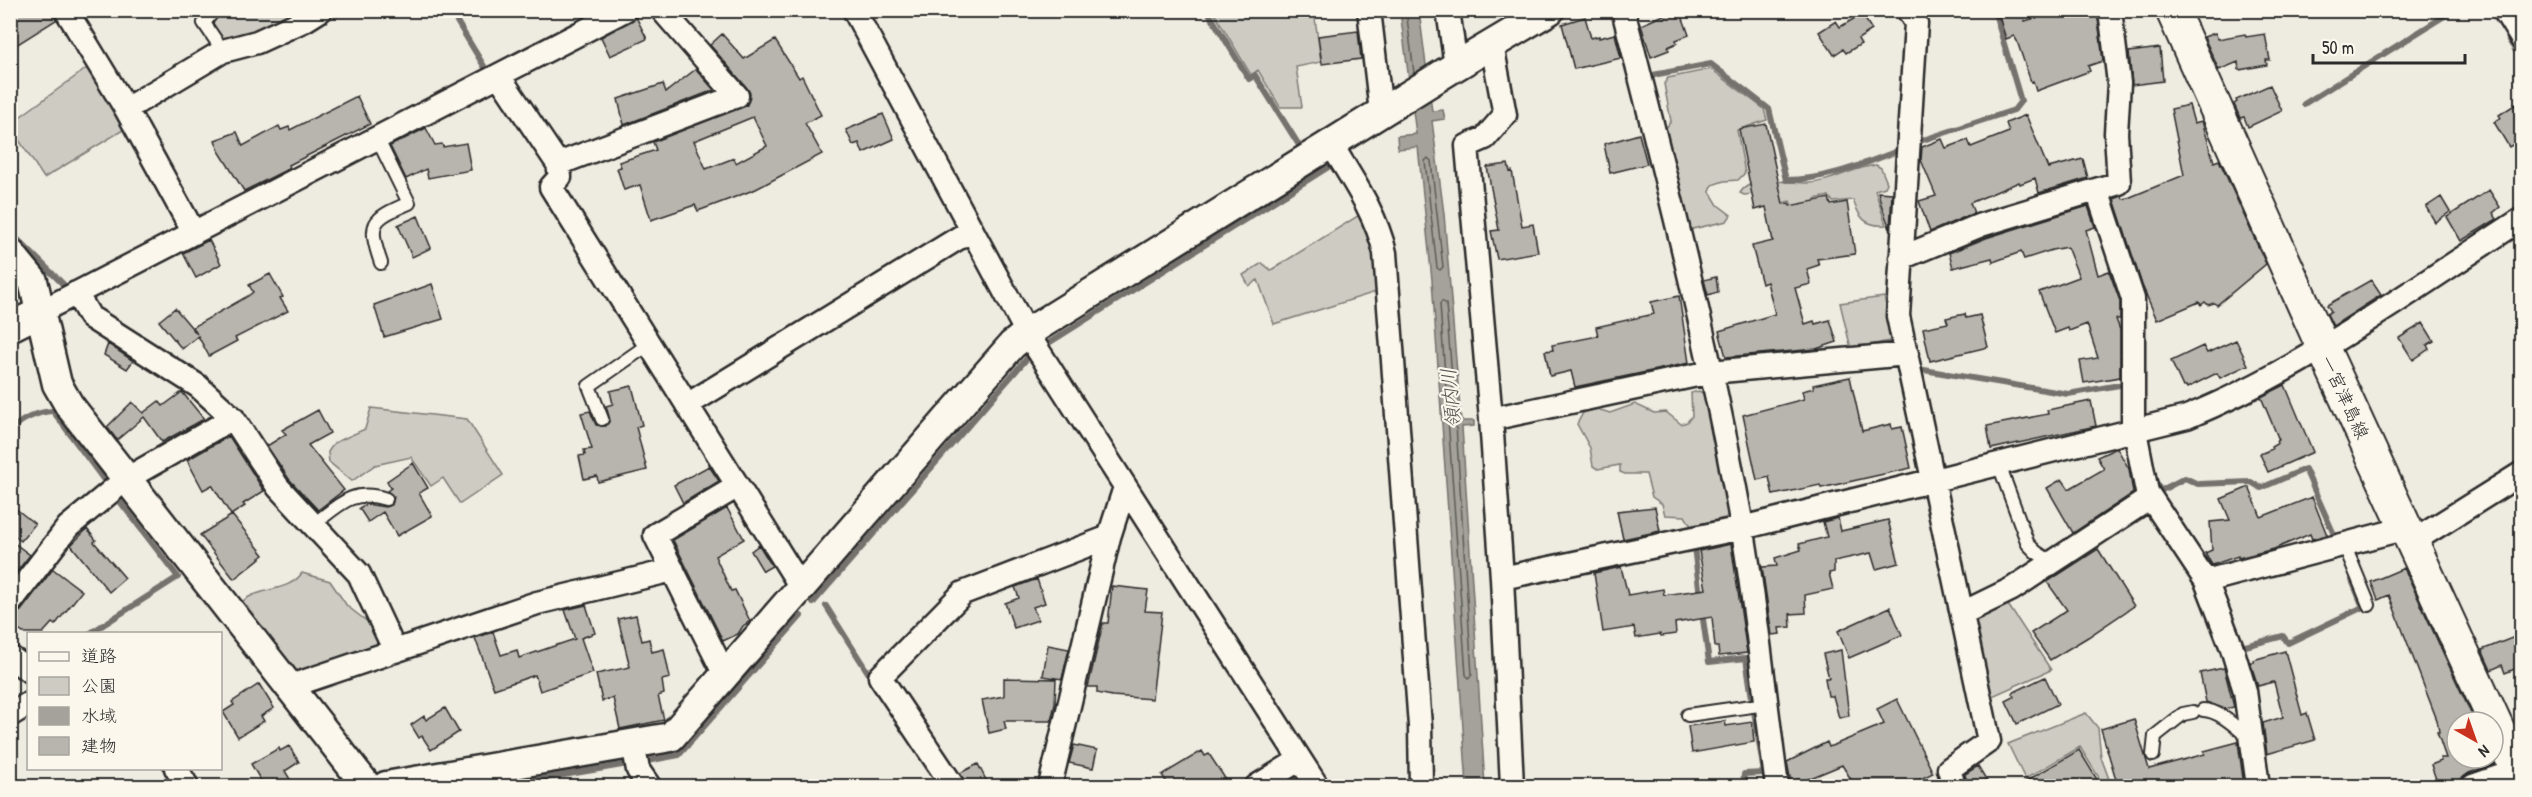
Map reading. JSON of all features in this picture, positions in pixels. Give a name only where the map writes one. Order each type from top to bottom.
[{"type":"main road","name":"一宮津島線","points":[[2172,10],[2323,348],[2520,774]]},
{"type":"street","points":[[66,10],[126,109],[194,233]]},
{"type":"street","points":[[10,327],[625,10]]},
{"type":"street","points":[[558,164],[737,96],[662,10]]},
{"type":"street","points":[[854,10],[970,231],[1027,333],[1317,786]]},
{"type":"street","points":[[1369,10],[1384,110]]},
{"type":"street","points":[[1448,10],[1453,68]]},
{"type":"street","points":[[386,786],[671,737],[1012,345],[1027,333],[1384,110],[1550,10]]},
{"type":"street","points":[[1623,10],[1667,178],[1711,372],[1742,528],[1777,786]]},
{"type":"street","points":[[1908,10],[1916,23],[1898,316],[1989,741],[1949,769],[1954,786]]},
{"type":"street","points":[[1901,258],[1981,225],[2119,183],[2116,133],[2119,83],[2110,10]]},
{"type":"street","points":[[2504,10],[2522,39]]},
{"type":"street","points":[[126,109],[223,51],[256,42],[309,14]]},
{"type":"street","points":[[1492,45],[1505,115],[1485,138],[1467,146],[1491,419],[1502,578],[1512,786]]},
{"type":"street","points":[[499,76],[558,164],[560,177],[551,187],[801,587]]},
{"type":"street","points":[[1331,144],[1380,230],[1385,253],[1420,726],[1421,786]]},
{"type":"street","points":[[2097,190],[2133,299],[2134,431],[2150,498],[2206,581],[2232,648],[2241,680],[2258,786]]},
{"type":"street","points":[[1502,578],[1742,528],[1934,482],[2187,417],[2237,397],[2323,348],[2522,219]]},
{"type":"street","points":[[687,405],[970,231]]},
{"type":"street","points":[[10,253],[33,281],[57,384],[63,396],[367,786]]},
{"type":"street","points":[[76,293],[90,317],[198,386],[233,418],[278,487],[358,574],[395,651]]},
{"type":"street","points":[[1491,419],[1711,372],[1907,354]]},
{"type":"street","points":[[10,603],[68,527],[126,479],[233,418]]},
{"type":"street","points":[[2206,581],[2344,544],[2409,535],[2522,473]]},
{"type":"street","points":[[725,675],[655,535],[738,486]]},
{"type":"street","points":[[1050,786],[1108,537],[1125,487]]},
{"type":"street","points":[[1962,611],[2012,589],[2150,498]]},
{"type":"street","points":[[953,786],[880,677],[963,593],[1108,537]]},
{"type":"street","points":[[288,687],[537,603],[673,570]]},
{"type":"street","points":[[10,657],[27,669]]},
{"type":"street","points":[[10,715],[27,705]]},
{"type":"street","points":[[633,743],[638,770],[649,786]]},
{"type":"street","points":[[1257,786],[1299,760]]},
{"type":"street","points":[[177,770],[187,786]]},
{"type":"street","points":[[2474,786],[2520,774]]},
{"type":"lane","points":[[214,10],[204,23],[223,51]]},
{"type":"lane","points":[[377,138],[409,203],[380,215],[374,227],[375,245],[381,263]]},
{"type":"lane","points":[[602,419],[589,386],[649,344]]},
{"type":"lane","points":[[1999,465],[2028,544],[2053,563]]},
{"type":"lane","points":[[313,525],[349,497],[372,494],[386,499]]},
{"type":"lane","points":[[2344,544],[2369,605]]},
{"type":"lane","points":[[1688,716],[1766,704]]},
{"type":"lane","points":[[2153,755],[2155,736],[2183,714],[2198,711],[2207,710],[2221,716],[2252,740]]},
{"type":"green space","points":[[218,11],[298,11],[300,17],[223,46],[208,24]]},
{"type":"green space","points":[[1213,11],[1314,11],[1321,62],[1296,67],[1302,107],[1280,107],[1258,70],[1251,75]]},
{"type":"green space","points":[[90,66],[128,127],[44,178],[10,124]]},
{"type":"green space","points":[[1711,69],[1764,109],[1767,120],[1737,130],[1745,173],[1738,180],[1712,185],[1710,192],[1718,205],[1731,215],[1727,221],[1688,230],[1666,128],[1671,121],[1664,84],[1668,78]]},
{"type":"green space","points":[[1876,165],[1881,168],[1887,183],[1885,187],[1875,190],[1886,225],[1873,224],[1864,220],[1853,200],[1833,202],[1829,196],[1793,208],[1790,201],[1763,207],[1754,194],[1740,193],[1745,187],[1761,182],[1816,182]]},
{"type":"green space","points":[[1364,212],[1371,229],[1379,291],[1274,324],[1258,280],[1249,286],[1243,275],[1262,263],[1271,270]]},
{"type":"green space","points":[[1884,297],[1894,340],[1851,349],[1840,303]]},
{"type":"green space","points":[[1699,391],[1704,394],[1728,515],[1725,518],[1691,526],[1685,516],[1665,515],[1662,504],[1652,497],[1646,474],[1625,474],[1620,472],[1620,465],[1598,469],[1593,466],[1590,448],[1577,424],[1583,413],[1597,409],[1610,413],[1635,404],[1654,413],[1666,412],[1681,424],[1687,422],[1692,416],[1691,393]]},
{"type":"green space","points":[[371,408],[467,419],[503,475],[460,504],[443,478],[431,486],[411,457],[375,465],[352,481],[329,462],[328,452],[334,443],[365,429]]},
{"type":"green space","points":[[302,573],[330,581],[347,606],[373,626],[384,647],[299,677],[238,606],[252,595],[296,580]]},
{"type":"green space","points":[[2003,597],[2051,670],[1988,698],[1969,617]]},
{"type":"green space","points":[[2086,713],[2098,728],[2101,757],[2110,782],[2104,786],[2080,747],[2025,779],[2008,744]]},
{"type":"water","name":"領内川","points":[[1400,11],[1419,11],[1432,111],[1443,110],[1445,119],[1432,121],[1444,214],[1461,421],[1474,421],[1474,426],[1462,427],[1485,786],[1467,786],[1432,280],[1418,147],[1398,149],[1397,136],[1416,134]]},
{"type":"building","points":[[10,10],[53,10],[56,20],[10,49]]},
{"type":"building","points":[[1680,10],[1689,35],[1676,40],[1677,43],[1668,47],[1669,50],[1651,57],[1641,25]]},
{"type":"building","points":[[1997,10],[2022,10],[2025,21],[2062,10],[2097,10],[2103,61],[2088,66],[2090,71],[2036,91],[2017,41],[2014,36],[2006,39]]},
{"type":"building","points":[[1862,14],[1872,30],[1858,39],[1861,44],[1846,53],[1843,49],[1834,55],[1819,32],[1836,21],[1840,27]]},
{"type":"building","points":[[636,17],[647,39],[610,56],[601,37]]},
{"type":"building","points":[[1585,17],[1591,38],[1615,34],[1621,58],[1574,69],[1562,24]]},
{"type":"building","points":[[1358,31],[1361,59],[1322,64],[1318,36]]},
{"type":"building","points":[[2215,33],[2218,39],[2245,34],[2246,37],[2265,34],[2270,60],[2266,60],[2267,65],[2239,70],[2238,62],[2219,70],[2204,37]]},
{"type":"building","points":[[722,34],[744,59],[775,40],[799,78],[802,76],[821,115],[805,123],[822,154],[756,189],[698,211],[695,205],[651,220],[640,185],[624,190],[617,168],[621,167],[619,162],[656,150],[653,142],[747,105],[750,93],[747,88],[710,45]],"holes":[[[753,117],[767,146],[736,163],[734,158],[706,169],[694,141]]]},
{"type":"building","points":[[2160,48],[2163,81],[2132,85],[2129,52]]},
{"type":"building","points":[[696,69],[714,90],[624,125],[618,99],[663,84],[666,92]]},
{"type":"building","points":[[2270,85],[2282,111],[2248,127],[2244,117],[2240,118],[2234,104],[2236,100]]},
{"type":"building","points":[[357,96],[370,124],[289,165],[290,168],[244,191],[219,151],[215,140],[237,132],[243,146],[279,126],[281,130],[289,127],[290,130]]},
{"type":"building","points":[[2516,104],[2522,112],[2522,139],[2509,147],[2494,122],[2501,118],[2499,115]]},
{"type":"building","points":[[2189,105],[2194,123],[2202,121],[2214,162],[2219,160],[2266,264],[2217,305],[2214,303],[2208,305],[2205,302],[2201,305],[2199,302],[2157,320],[2142,285],[2114,199],[2122,196],[2123,199],[2128,198],[2184,175],[2171,109]]},
{"type":"building","points":[[883,114],[894,139],[863,153],[859,143],[853,145],[846,130]]},
{"type":"building","points":[[2026,115],[2048,168],[2083,159],[2088,178],[2039,193],[2035,178],[2020,184],[2019,182],[1970,203],[1974,213],[1930,232],[1919,201],[1936,196],[1921,160],[1922,147],[1942,139],[1946,148],[1968,140],[1971,147],[2009,132],[2006,123]]},
{"type":"building","points":[[1766,124],[1783,204],[1789,203],[1790,206],[1829,198],[1831,205],[1847,202],[1855,254],[1817,259],[1819,265],[1807,269],[1811,284],[1795,288],[1805,324],[1830,320],[1837,342],[1816,349],[1726,357],[1719,331],[1775,314],[1767,282],[1762,284],[1752,246],[1773,241],[1766,207],[1755,210],[1739,129]]},
{"type":"building","points":[[426,128],[435,145],[442,144],[443,147],[466,143],[471,170],[428,178],[426,169],[406,179],[390,146]]},
{"type":"building","points":[[1639,134],[1647,164],[1610,173],[1604,144]]},
{"type":"building","points":[[1508,164],[1510,172],[1512,171],[1522,226],[1533,224],[1538,252],[1497,259],[1491,231],[1499,230],[1487,167]]},
{"type":"building","points":[[2489,190],[2500,207],[2493,213],[2497,219],[2461,241],[2447,217]]},
{"type":"building","points":[[1878,192],[1892,193],[1890,229],[1881,204]]},
{"type":"building","points":[[2441,197],[2450,212],[2435,222],[2426,207]]},
{"type":"building","points":[[2088,206],[2095,227],[2086,230],[2098,275],[2109,271],[2120,301],[2120,319],[2116,319],[2120,330],[2120,377],[2084,383],[2080,361],[2098,358],[2087,324],[2069,331],[2068,328],[2055,333],[2039,292],[2079,277],[2067,247],[2024,259],[2021,252],[1993,262],[1992,258],[1953,268],[1949,253],[1986,238]]},
{"type":"building","points":[[418,216],[431,248],[412,257],[398,225]]},
{"type":"building","points":[[209,240],[221,264],[196,278],[183,253]]},
{"type":"building","points":[[270,274],[288,311],[235,338],[237,341],[209,356],[198,336],[182,349],[159,321],[175,308],[197,334],[193,327],[248,296],[253,292],[249,285]]},
{"type":"building","points":[[1716,277],[1718,292],[1708,295],[1704,280]]},
{"type":"building","points":[[2371,280],[2381,295],[2333,326],[2327,314],[2331,311],[2327,305]]},
{"type":"building","points":[[432,284],[443,319],[384,337],[374,305]]},
{"type":"building","points":[[1679,296],[1689,363],[1575,387],[1571,371],[1550,376],[1545,351],[1553,350],[1552,345],[1598,336],[1596,327],[1654,314],[1651,302]]},
{"type":"building","points":[[1965,314],[1966,318],[1980,315],[1988,347],[1930,361],[1923,328],[1948,323],[1946,318]]},
{"type":"building","points":[[2423,323],[2434,341],[2427,345],[2429,349],[2413,360],[2399,338]]},
{"type":"building","points":[[2236,340],[2248,365],[2220,378],[2217,373],[2187,388],[2183,387],[2171,361],[2203,346],[2207,353]]},
{"type":"building","points":[[108,344],[133,361],[127,369],[104,355]]},
{"type":"building","points":[[1850,377],[1862,431],[1891,424],[1892,429],[1902,427],[1911,468],[1821,488],[1820,485],[1773,495],[1769,477],[1757,480],[1743,415],[1804,399],[1802,391],[1814,388],[1813,385]]},
{"type":"building","points":[[2285,385],[2313,452],[2268,472],[2260,454],[2272,449],[2271,447],[2279,440],[2261,397]]},
{"type":"building","points":[[632,386],[642,425],[636,427],[647,470],[598,482],[597,476],[584,479],[579,456],[585,455],[584,450],[592,449],[581,413],[590,411],[596,425],[606,426],[610,420],[606,406],[613,404],[610,391]]},
{"type":"building","points":[[182,392],[204,419],[162,442],[144,417],[117,440],[107,427],[132,402],[143,413],[159,401],[163,406]]},
{"type":"building","points":[[2091,401],[2096,426],[1991,449],[1987,426],[2048,414],[2047,410]]},
{"type":"building","points":[[318,410],[330,433],[308,445],[344,490],[318,510],[289,479],[267,446],[286,434],[282,430]]},
{"type":"building","points":[[229,436],[264,491],[243,504],[245,506],[231,515],[212,485],[203,490],[187,460]]},
{"type":"building","points":[[2117,448],[2129,469],[2133,493],[2073,533],[2047,488],[2062,479],[2069,489],[2104,469],[2097,457]]},
{"type":"building","points":[[413,463],[428,488],[419,493],[432,516],[397,536],[383,512],[368,522],[359,508],[366,504],[385,507],[392,505],[394,497],[387,491],[391,488],[387,481]]},
{"type":"building","points":[[709,466],[719,481],[683,503],[674,485]]},
{"type":"building","points":[[2249,487],[2261,517],[2312,497],[2327,535],[2312,539],[2310,534],[2274,549],[2238,558],[2238,556],[2212,565],[2205,553],[2212,550],[2210,522],[2230,520],[2221,499]]},
{"type":"building","points":[[10,504],[35,524],[21,541],[10,532]]},
{"type":"building","points":[[1655,507],[1660,531],[1623,539],[1617,511]]},
{"type":"building","points":[[727,508],[744,539],[715,556],[731,591],[735,590],[750,621],[738,634],[723,641],[673,540]]},
{"type":"building","points":[[232,515],[264,555],[234,579],[200,535]]},
{"type":"building","points":[[1838,518],[1841,531],[1888,520],[1899,563],[1876,569],[1871,553],[1834,561],[1834,572],[1829,573],[1833,589],[1805,595],[1806,613],[1790,614],[1791,627],[1779,628],[1780,634],[1772,635],[1762,567],[1777,566],[1775,558],[1801,550],[1799,544],[1827,537],[1823,522]]},
{"type":"building","points":[[87,529],[96,540],[94,542],[125,578],[109,592],[71,545]]},
{"type":"building","points":[[10,540],[30,555],[10,580]]},
{"type":"building","points":[[1731,544],[1747,653],[1719,656],[1718,647],[1715,647],[1712,617],[1675,623],[1676,634],[1636,638],[1634,627],[1603,632],[1594,573],[1621,567],[1628,595],[1663,589],[1664,595],[1706,589],[1699,551]]},
{"type":"building","points":[[759,545],[772,566],[763,571],[751,551]]},
{"type":"building","points":[[2098,549],[2134,606],[2050,660],[2031,633],[2067,610],[2047,582]]},
{"type":"building","points":[[2404,568],[2469,710],[2445,710],[2445,755],[2437,732],[2439,732],[2437,720],[2389,595],[2378,600],[2371,582]]},
{"type":"building","points":[[53,569],[82,591],[55,625],[52,623],[44,632],[23,633],[10,624],[10,616],[21,611]]},
{"type":"building","points":[[1037,579],[1045,603],[1033,607],[1038,620],[1014,628],[1005,603],[1019,598],[1015,587]]},
{"type":"building","points":[[1112,586],[1148,590],[1145,611],[1162,612],[1152,699],[1112,696],[1097,693],[1097,687],[1088,687],[1103,623],[1108,623]]},
{"type":"building","points":[[586,605],[595,633],[581,638],[593,673],[540,691],[535,675],[494,689],[475,638],[493,632],[501,655],[517,650],[519,658],[575,639],[565,610]]},
{"type":"building","points":[[1890,607],[1902,635],[1849,658],[1838,631]]},
{"type":"building","points":[[636,615],[642,641],[649,639],[652,652],[664,649],[670,678],[662,680],[664,694],[658,696],[664,720],[620,729],[613,698],[602,701],[596,674],[630,667],[618,619]]},
{"type":"building","points":[[2522,634],[2522,666],[2505,673],[2502,665],[2491,670],[2482,650]]},
{"type":"building","points":[[1048,645],[1069,649],[1062,679],[1043,676]]},
{"type":"building","points":[[1841,650],[1849,716],[1839,718],[1833,696],[1828,696],[1825,678],[1829,678],[1823,654]]},
{"type":"building","points":[[2285,651],[2302,715],[2307,713],[2315,740],[2267,754],[2263,723],[2283,717],[2274,682],[2258,686],[2250,662]]},
{"type":"building","points":[[2224,668],[2234,707],[2225,709],[2206,702],[2200,673]]},
{"type":"building","points":[[2045,677],[2058,704],[2017,724],[2006,701],[2014,697],[2012,693]]},
{"type":"building","points":[[1004,678],[1056,679],[1055,704],[1051,721],[1004,721],[1006,729],[989,733],[982,700],[1004,696]]},
{"type":"building","points":[[259,684],[274,708],[261,716],[264,721],[238,737],[223,712],[234,705],[232,702]]},
{"type":"building","points":[[1897,699],[1933,773],[1906,786],[1855,786],[1842,765],[1801,782],[1799,779],[1791,782],[1787,762],[1827,742],[1829,747],[1884,724],[1877,709]]},
{"type":"building","points":[[445,708],[459,732],[431,750],[422,736],[419,738],[411,725],[424,716],[426,720]]},
{"type":"building","points":[[2134,719],[2149,769],[2205,754],[2204,751],[2238,742],[2244,786],[2118,786],[2101,729]]},
{"type":"building","points":[[1725,721],[1726,726],[1752,722],[1754,742],[1692,753],[1688,726]]},
{"type":"building","points":[[1074,745],[1097,750],[1093,768],[1069,763]]},
{"type":"building","points":[[289,746],[299,762],[285,771],[294,786],[264,786],[251,764],[279,748],[280,751]]},
{"type":"building","points":[[2079,750],[2101,786],[2018,786]]},
{"type":"building","points":[[1202,751],[1205,756],[1209,754],[1230,786],[1169,786],[1162,775]]},
{"type":"building","points":[[2440,758],[2445,758],[2445,770],[2477,770],[2457,782],[2438,785],[2431,765],[2441,761]]},
{"type":"building","points":[[978,764],[989,786],[966,786],[960,773]]},
{"type":"building","points":[[1978,766],[1990,786],[1969,786],[1967,784],[1965,774]]},
{"type":"waterway","points":[[450,10],[487,71]]},
{"type":"waterway","points":[[1207,10],[1249,79],[1255,75],[1302,150]]},
{"type":"waterway","points":[[1917,142],[2014,110],[2021,101],[1994,10]]},
{"type":"waterway","points":[[2304,104],[2454,10]]},
{"type":"waterway","points":[[2491,10],[2498,21]]},
{"type":"waterway","points":[[2509,40],[2522,60]]},
{"type":"waterway","points":[[1653,75],[1711,64],[1769,109],[1786,180],[1830,174],[1900,150]]},
{"type":"waterway","points":[[1044,346],[1330,166]]},
{"type":"waterway","points":[[10,232],[65,286]]},
{"type":"waterway","points":[[813,603],[1029,356]]},
{"type":"waterway","points":[[1918,369],[2068,394],[2125,384]]},
{"type":"waterway","points":[[10,432],[29,417],[53,411],[106,483]]},
{"type":"waterway","points":[[2156,482],[2160,491],[2185,478],[2198,484],[2251,482],[2261,488],[2305,469],[2336,539]]},
{"type":"waterway","points":[[92,632],[178,577],[115,495]]},
{"type":"waterway","points":[[1694,547],[1700,596]]},
{"type":"waterway","points":[[2238,648],[2283,636],[2288,643],[2363,607],[2352,580]]},
{"type":"waterway","points":[[826,606],[874,682]]},
{"type":"waterway","points":[[1702,612],[1709,662],[1746,658],[1752,698]]},
{"type":"waterway","points":[[647,761],[679,755],[801,616]]},
{"type":"waterway","points":[[1743,786],[1744,774],[1764,773],[1754,711]]},
{"type":"waterway","points":[[499,786],[628,764]]}]
